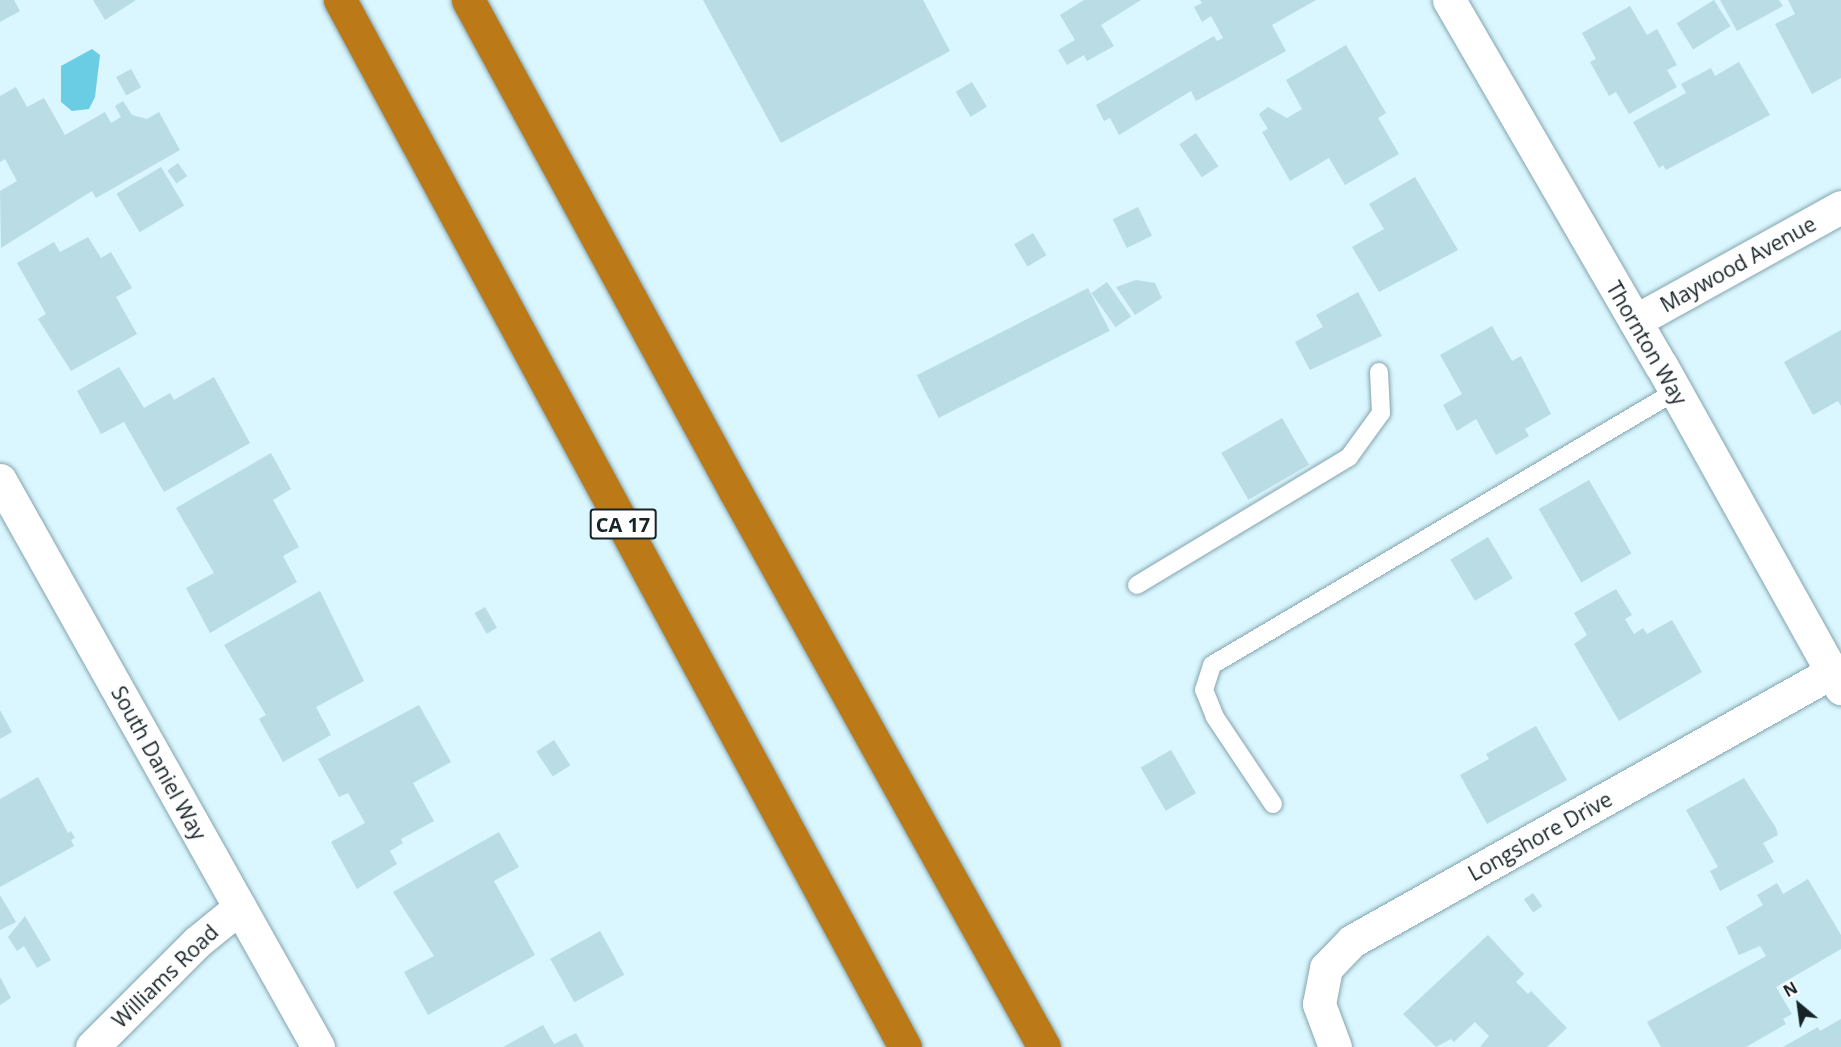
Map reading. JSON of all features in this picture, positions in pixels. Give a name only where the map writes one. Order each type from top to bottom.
[{"type":"highway","name":"CA 17","points":[[340,0],[906,1047]]},
{"type":"highway","points":[[468,0],[729,481],[1044,1047]]},
{"type":"street","name":"Thornton Way","points":[[1449,0],[1676,391],[1837,680]]},
{"type":"street","name":"Maywood Avenue","points":[[1635,321],[1841,207]]},
{"type":"street","name":"South Daniel Way","points":[[0,480],[318,1047]]},
{"type":"street","name":"Longshore Drive","points":[[1335,1047],[1318,1004],[1326,968],[1352,941],[1837,680]]},
{"type":"street","name":"Williams Road","points":[[92,1047],[197,942],[240,907]]},
{"type":"lane","points":[[1137,585],[1349,457],[1381,413],[1379,372]]},
{"type":"lane","points":[[1273,804],[1215,717],[1204,690],[1212,665],[1676,391]]},
{"type":"water","points":[[92,49],[100,55],[95,97],[89,109],[72,111],[61,102],[61,66]]},
{"type":"building","points":[[0,0],[14,0],[20,11],[0,22]]},
{"type":"building","points":[[93,0],[136,0],[105,20]]},
{"type":"building","points":[[703,0],[923,0],[950,51],[781,143]]},
{"type":"building","points":[[1084,0],[1141,0],[1101,25],[1114,46],[1087,61],[1084,55],[1067,65],[1058,50],[1075,40],[1060,15]]},
{"type":"building","points":[[1200,0],[1316,0],[1272,25],[1286,51],[1196,101],[1191,91],[1119,135],[1110,118],[1104,121],[1096,105],[1214,36],[1217,41],[1223,38],[1211,16],[1202,22],[1194,7],[1202,3]]},
{"type":"building","points":[[1714,0],[1730,26],[1693,50],[1677,23]]},
{"type":"building","points":[[1720,0],[1779,0],[1783,6],[1737,31]]},
{"type":"building","points":[[1788,0],[1841,0],[1841,78],[1812,94],[1775,24],[1795,14]]},
{"type":"building","points":[[1630,6],[1647,35],[1657,29],[1677,65],[1667,70],[1677,87],[1629,114],[1616,92],[1609,96],[1590,62],[1596,59],[1582,33]]},
{"type":"building","points":[[1346,45],[1386,113],[1378,118],[1399,154],[1345,185],[1329,158],[1290,181],[1262,132],[1268,129],[1259,114],[1268,107],[1287,118],[1302,109],[1286,80]]},
{"type":"building","points":[[1739,62],[1770,115],[1666,170],[1663,165],[1659,168],[1633,122],[1686,93],[1681,84],[1711,68],[1715,76]]},
{"type":"building","points":[[131,69],[141,87],[126,96],[116,77]]},
{"type":"building","points":[[972,82],[987,107],[971,117],[956,92]]},
{"type":"building","points":[[16,87],[27,107],[44,98],[65,135],[105,112],[111,123],[121,117],[115,106],[123,101],[132,115],[147,119],[159,112],[180,150],[96,198],[92,191],[1,248],[0,191],[17,181],[5,159],[0,162],[0,96]]},
{"type":"building","points":[[1196,133],[1218,166],[1202,177],[1179,144]]},
{"type":"building","points":[[178,163],[187,176],[177,184],[167,170]]},
{"type":"building","points":[[161,167],[184,206],[140,232],[116,194]]},
{"type":"building","points":[[1415,177],[1458,250],[1379,292],[1352,247],[1384,229],[1369,204]]},
{"type":"building","points":[[1138,207],[1152,236],[1127,248],[1113,219]]},
{"type":"building","points":[[1033,233],[1046,255],[1028,267],[1014,244]]},
{"type":"building","points":[[88,237],[101,258],[111,252],[132,288],[116,297],[137,334],[71,371],[38,319],[46,314],[17,263],[54,242],[60,252]]},
{"type":"building","points":[[1136,280],[1155,283],[1162,298],[1135,315],[1116,287]]},
{"type":"building","points":[[1107,282],[1131,316],[1116,327],[1091,293]]},
{"type":"building","points":[[1088,288],[1110,331],[939,418],[917,375]]},
{"type":"building","points":[[1358,292],[1382,336],[1310,370],[1295,342],[1323,327],[1316,315]]},
{"type":"building","points":[[1492,326],[1512,361],[1521,356],[1551,414],[1525,429],[1529,436],[1496,455],[1476,419],[1457,431],[1443,405],[1462,394],[1440,355]]},
{"type":"building","points":[[1841,330],[1841,406],[1838,401],[1813,415],[1784,362]]},
{"type":"building","points":[[119,367],[144,408],[170,393],[174,400],[214,377],[250,443],[164,492],[124,422],[101,434],[77,391]]},
{"type":"building","points":[[1282,418],[1309,465],[1248,500],[1221,453]]},
{"type":"building","points":[[271,453],[291,489],[273,500],[299,547],[283,556],[297,582],[210,633],[186,588],[214,573],[176,508]]},
{"type":"building","points":[[1589,480],[1632,554],[1581,583],[1539,509]]},
{"type":"building","points":[[1488,537],[1513,578],[1475,601],[1450,560]]},
{"type":"building","points":[[1616,589],[1632,615],[1625,619],[1634,634],[1643,628],[1647,634],[1672,620],[1702,672],[1619,721],[1574,644],[1587,635],[1574,613]]},
{"type":"building","points":[[320,591],[364,681],[316,707],[331,735],[283,762],[259,719],[266,715],[224,645]]},
{"type":"building","points":[[485,607],[497,628],[487,634],[475,613]]},
{"type":"building","points":[[419,705],[451,762],[413,783],[434,821],[401,839],[403,843],[390,851],[397,864],[357,889],[331,842],[365,823],[348,793],[339,797],[318,759]]},
{"type":"building","points":[[0,710],[12,732],[0,739]]},
{"type":"building","points":[[1536,726],[1567,780],[1487,824],[1460,775],[1489,759],[1486,754]]},
{"type":"building","points":[[554,740],[570,765],[553,777],[536,751]]},
{"type":"building","points":[[1171,750],[1196,793],[1166,811],[1141,768]]},
{"type":"building","points":[[38,777],[68,833],[71,831],[75,838],[71,840],[74,846],[0,887],[0,799]]},
{"type":"building","points":[[1744,778],[1776,828],[1778,835],[1763,843],[1774,862],[1720,891],[1710,871],[1718,867],[1686,810]]},
{"type":"building","points":[[499,832],[519,867],[494,881],[535,955],[428,1015],[404,972],[434,956],[393,892]]},
{"type":"building","points":[[1808,879],[1841,935],[1841,949],[1776,987],[1792,1014],[1783,1019],[1786,1024],[1746,1047],[1661,1047],[1647,1022],[1766,956],[1760,946],[1739,955],[1726,927],[1763,905],[1757,895],[1777,883],[1783,894]]},
{"type":"building","points":[[1533,893],[1542,906],[1533,912],[1524,899]]},
{"type":"building","points":[[0,895],[16,922],[0,930]]},
{"type":"building","points":[[25,916],[51,960],[37,968],[24,946],[17,951],[8,937]]},
{"type":"building","points":[[600,931],[624,975],[574,1002],[550,959]]},
{"type":"building","points":[[1488,935],[1524,974],[1516,982],[1528,994],[1531,991],[1567,1028],[1547,1047],[1480,1047],[1489,1036],[1475,1022],[1454,1042],[1451,1039],[1436,1047],[1403,1014]]},
{"type":"building","points":[[0,977],[11,998],[0,1005]]},
{"type":"building","points":[[1841,1019],[1841,1047],[1783,1047],[1818,1027],[1820,1031]]},
{"type":"building","points":[[543,1025],[554,1044],[576,1033],[584,1047],[503,1047]]}]
